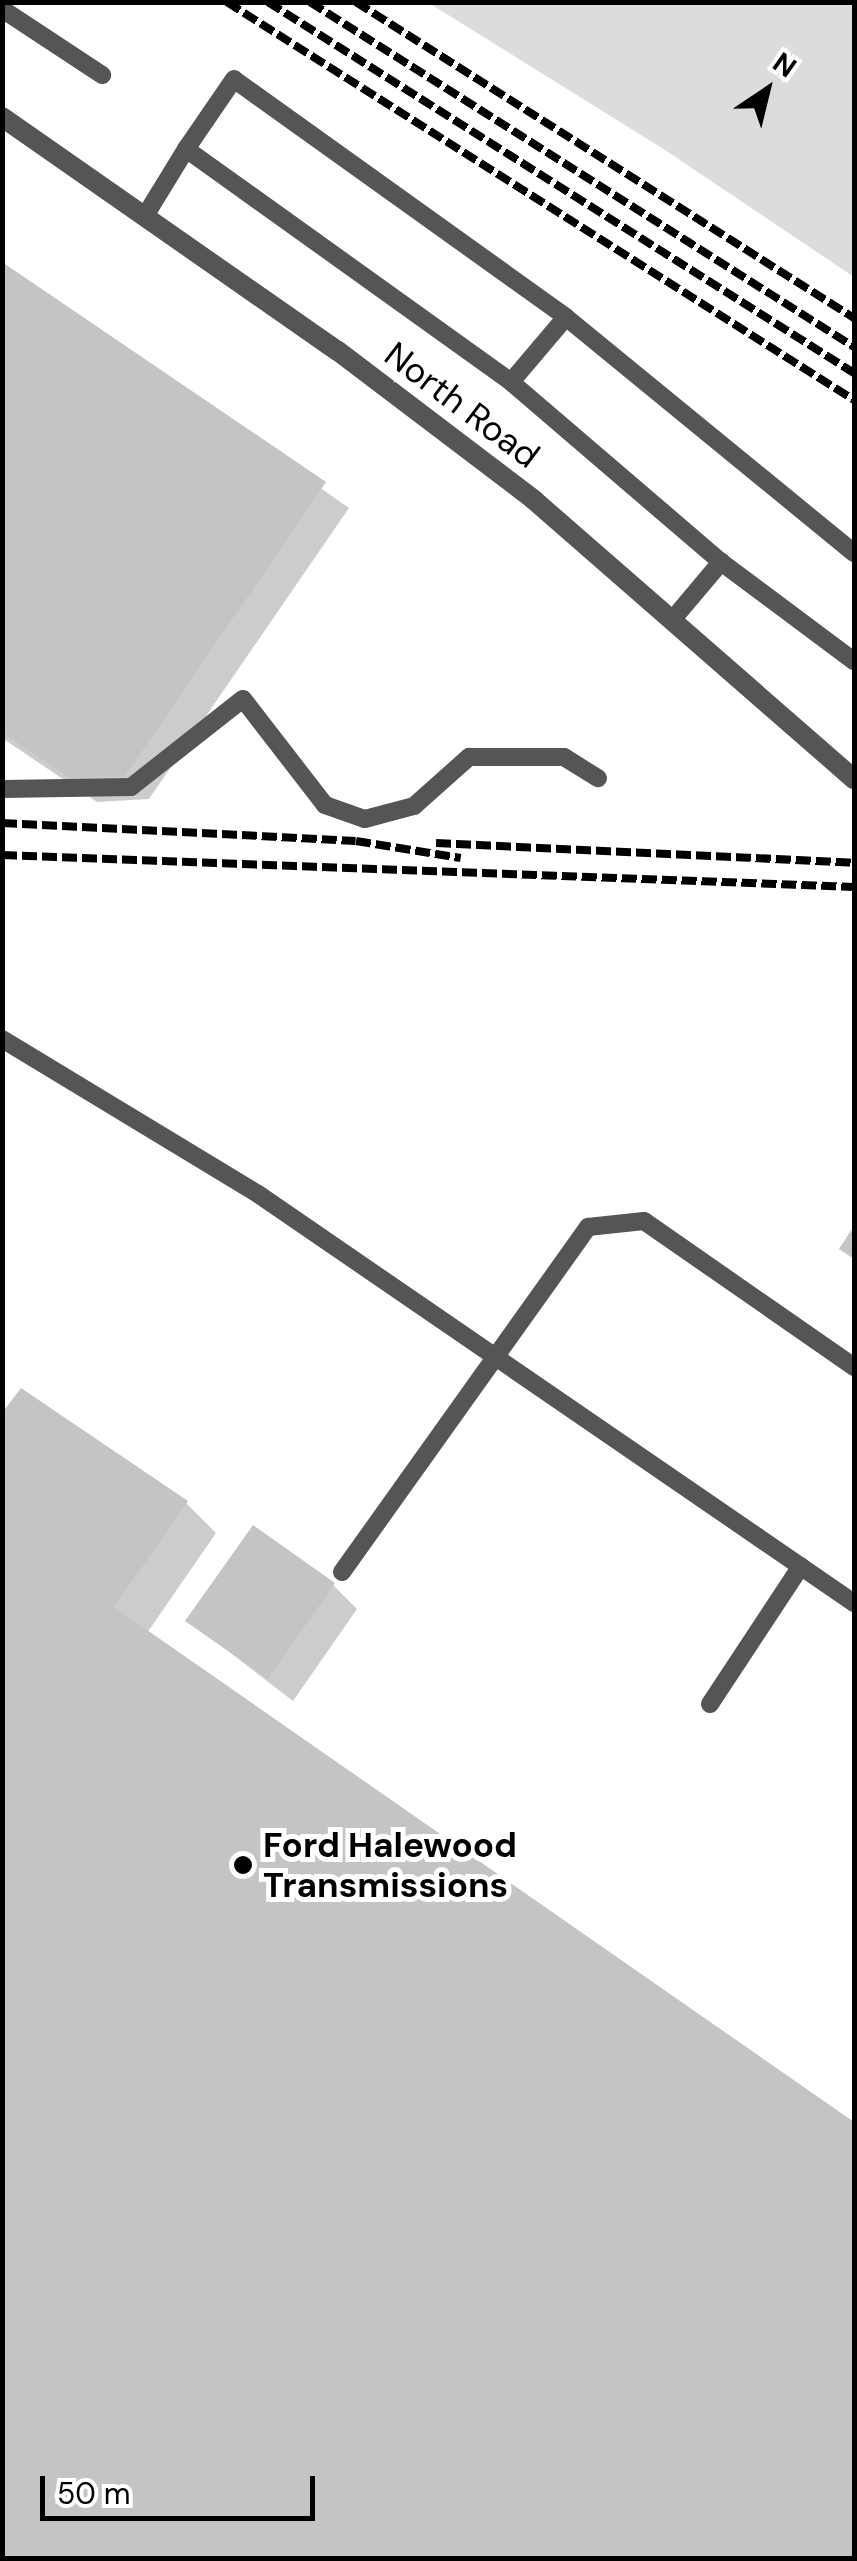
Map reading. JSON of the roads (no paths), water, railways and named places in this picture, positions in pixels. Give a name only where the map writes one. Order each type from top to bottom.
[{"type":"street","name":"North Road","points":[[2,118],[367,372],[673,619],[854,779]]},
{"type":"lane","points":[[2,9],[102,75]]},
{"type":"lane","points":[[145,216],[234,79],[566,317],[854,552]]},
{"type":"lane","points":[[186,149],[512,382],[721,562],[854,661]]},
{"type":"lane","points":[[512,382],[566,317]]},
{"type":"lane","points":[[673,619],[721,562]]},
{"type":"lane","points":[[2,789],[131,787],[244,700],[312,791],[344,814],[384,819],[414,806],[469,756],[564,757],[598,778]]},
{"type":"lane","points":[[5,1047],[258,1194],[491,1358],[854,1602]]},
{"type":"lane","points":[[342,1572],[588,1227],[644,1220],[854,1368]]},
{"type":"lane","points":[[710,1704],[801,1566]]},
{"type":"railway","points":[[227,2],[854,400]]},
{"type":"railway","points":[[268,2],[854,373]]},
{"type":"railway","points":[[310,2],[854,347]]},
{"type":"railway","points":[[356,2],[854,318]]},
{"type":"railway","points":[[2,823],[356,841],[461,858]]},
{"type":"railway","points":[[436,843],[854,863]]},
{"type":"railway","points":[[2,855],[854,887]]},
{"type":"place","name":"Ford Halewood Transmissions","points":[[243,1865]]}]
